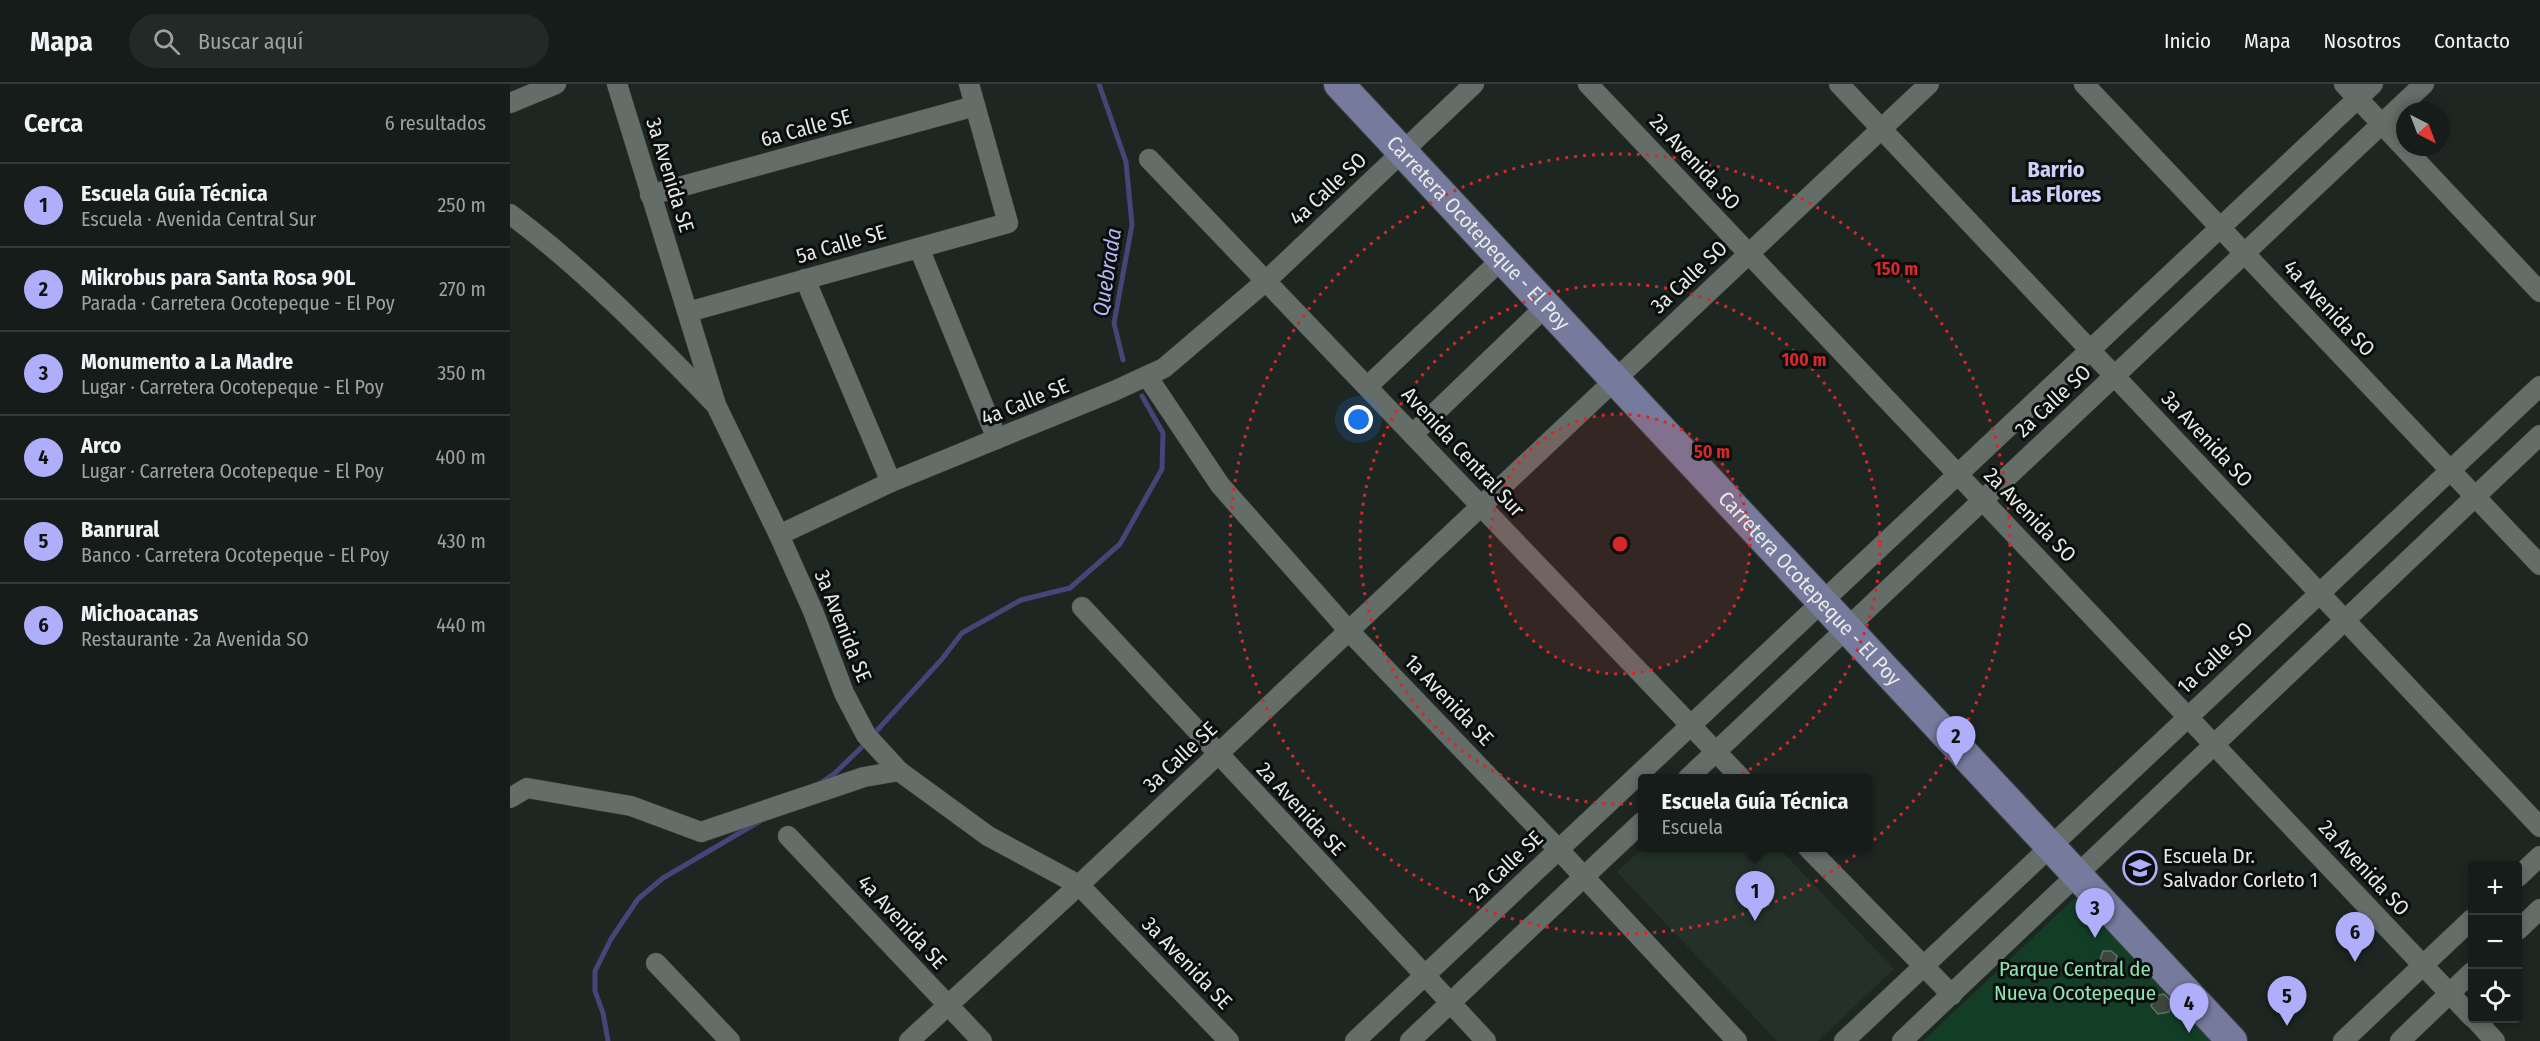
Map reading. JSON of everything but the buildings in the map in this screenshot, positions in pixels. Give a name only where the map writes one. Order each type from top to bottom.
[{"type":"main road","name":"Carretera Ocotepeque - El Poy","points":[[1339,84],[2232,1041]]},
{"type":"street","points":[[510,103],[556,84]]},
{"type":"street","name":"3a Avenida SE","points":[[617,84],[716,405],[813,611],[853,713],[880,752],[898,771],[988,836],[1079,885],[1229,1041]]},
{"type":"street","points":[[969,84],[975,106]]},
{"type":"street","name":"4a Calle SO","points":[[1267,280],[1474,84]]},
{"type":"street","name":"2a Avenida SO","points":[[1588,84],[2468,1013]]},
{"type":"street","name":"3a Avenida SO","points":[[1839,84],[2540,827]]},
{"type":"street","name":"3a Calle SO","points":[[1481,506],[1929,84]]},
{"type":"street","name":"4a Avenida SO","points":[[2084,84],[2540,565]]},
{"type":"street","points":[[2344,84],[2540,292]]},
{"type":"street","name":"2a Calle SO","points":[[1690,726],[2373,84]]},
{"type":"street","name":"2a Calle SO","points":[[1715,753],[2424,84]]},
{"type":"street","name":"6a Calle SE","points":[[650,195],[975,106]]},
{"type":"street","name":"5a Calle SE","points":[[688,312],[1008,223],[975,106]]},
{"type":"street","name":"Avenida Central Sur","points":[[1149,159],[1267,280],[1736,774]]},
{"type":"street","points":[[510,214],[644,331],[716,405]]},
{"type":"street","points":[[919,248],[997,439]]},
{"type":"street","points":[[1368,386],[1502,260]]},
{"type":"street","points":[[805,279],[891,482]]},
{"type":"street","name":"4a Calle SE","points":[[779,535],[891,482],[1164,368],[1267,280]]},
{"type":"street","points":[[1413,434],[1546,306]]},
{"type":"street","name":"1a Avenida SE","points":[[1147,376],[1220,485],[1348,631],[1559,850],[1737,1041]]},
{"type":"street","name":"1a Calle SO","points":[[1844,1041],[2540,386]]},
{"type":"street","points":[[1902,1041],[2540,435]]},
{"type":"street","name":"3a Calle SE","points":[[909,1041],[1079,885],[1481,506]]},
{"type":"street","name":"2a Avenida SE","points":[[1082,607],[1486,1041]]},
{"type":"street","name":"2a Calle SE","points":[[1639,774],[1690,726]]},
{"type":"street","points":[[1692,774],[1715,753]]},
{"type":"street","points":[[510,798],[527,788],[630,806],[701,832],[864,777],[898,771]]},
{"type":"street","name":"2a Calle SE","points":[[1356,1041],[1638,775]]},
{"type":"street","points":[[1410,1041],[1638,826]]},
{"type":"street","name":"4a Avenida SE","points":[[788,836],[982,1041]]},
{"type":"street","points":[[1812,852],[1952,995]]},
{"type":"street","points":[[2522,872],[2540,856]]},
{"type":"street","points":[[2522,925],[2540,909]]},
{"type":"street","points":[[2400,1041],[2468,926]]},
{"type":"street","points":[[656,963],[730,1041]]},
{"type":"street","points":[[2343,1041],[2437,980],[2468,973]]},
{"type":"street","name":"2a Avenida SO","points":[[2478,1023],[2495,1041]]},
{"type":"shaded area","points":[[1639,852],[1783,852],[1894,969],[1818,1041],[1777,1041],[1617,872]]},
{"type":"green space","name":"Parque Central de Nueva Ocotepeque","points":[[2078,895],[2216,1041],[1923,1041]]},
{"type":"waterway","name":"Quebrada","points":[[1099,84],[1126,162],[1132,225],[1114,323],[1123,360]]},
{"type":"waterway","points":[[872,736],[942,659],[962,633],[1021,600],[1070,588],[1120,544],[1162,469],[1163,433],[1142,396]]},
{"type":"waterway","points":[[819,784],[835,773],[866,743]]},
{"type":"waterway","points":[[608,1041],[603,1013],[595,991],[595,971],[611,939],[638,899],[663,878],[760,821]]},
{"type":"place","name":"Mikrobus para Santa Rosa 90L","points":[[1956,766]]},
{"type":"place","name":"Escuela Dr. Salvador Corleto 1","points":[[2140,868]]},
{"type":"place","name":"Escuela Guía Técnica","points":[[1755,921]]},
{"type":"place","name":"Monumento a La Madre","points":[[2095,938]]},
{"type":"place","name":"Michoacanas","points":[[2355,962]]},
{"type":"place","name":"Banrural","points":[[2287,1026]]},
{"type":"place","name":"Arco","points":[[2189,1033]]},
{"type":"district","name":"Barrio Las Flores","points":[[2056,182]]}]
